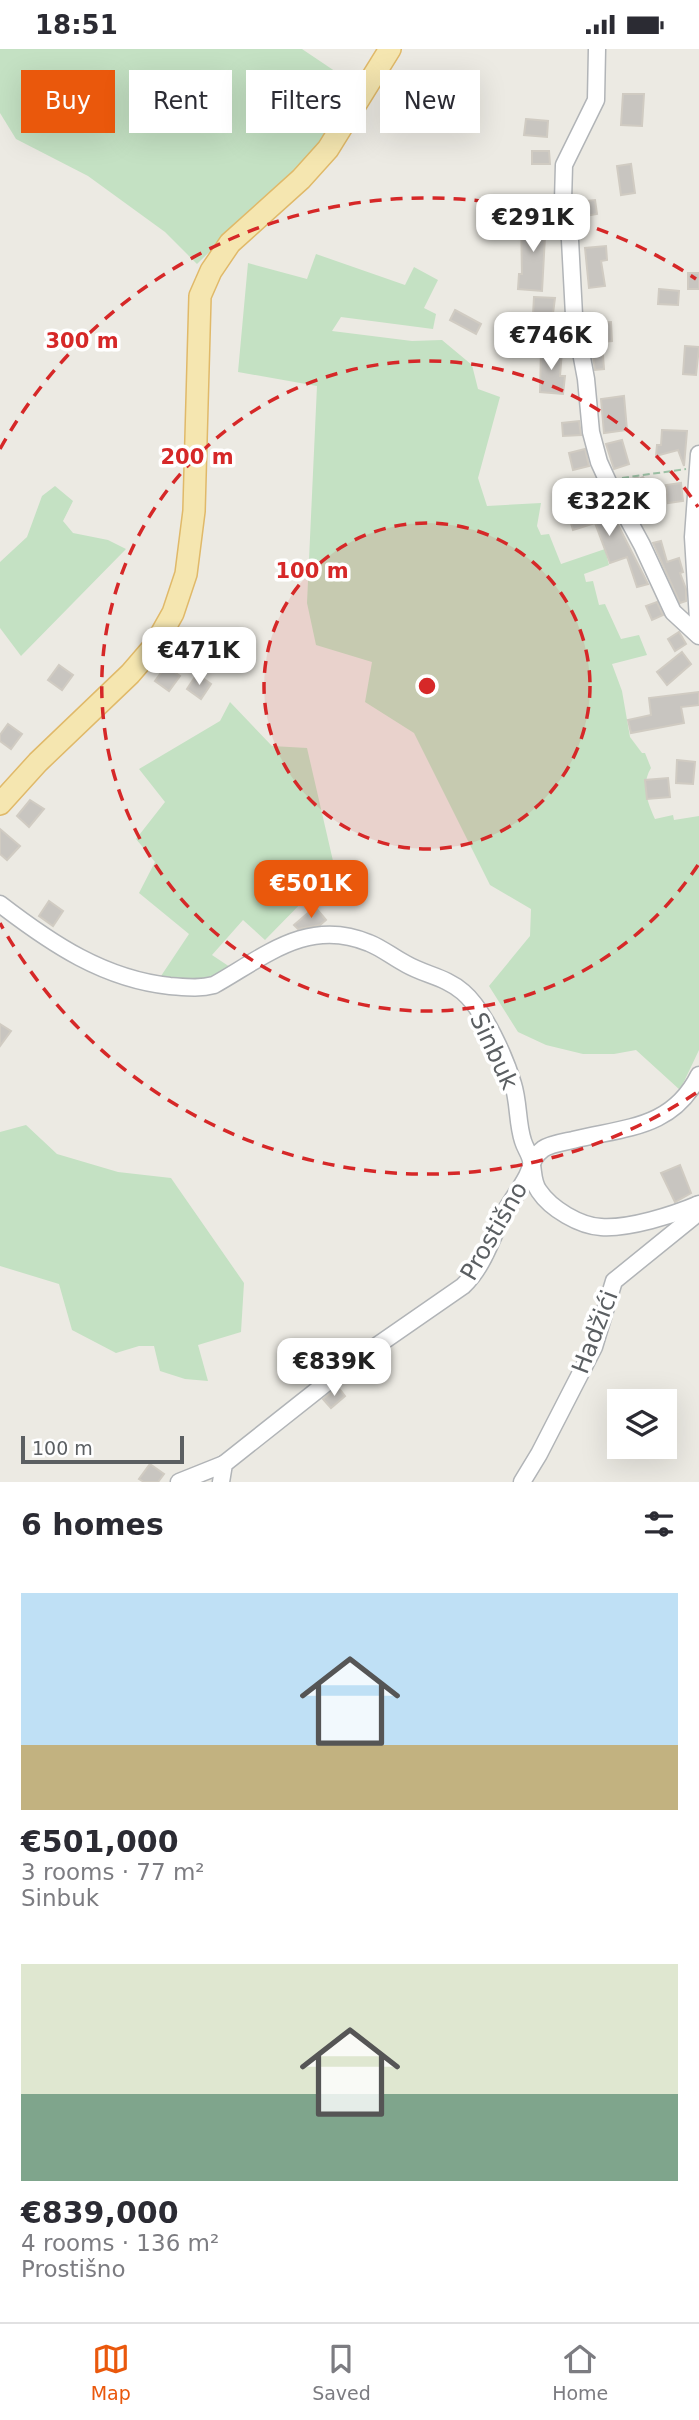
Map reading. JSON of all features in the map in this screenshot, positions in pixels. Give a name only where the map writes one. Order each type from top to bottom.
[{"type":"main road","points":[[0,804],[38,762],[130,674],[155,645],[173,613],[186,574],[194,511],[200,296],[211,271],[230,243],[301,179],[328,149],[390,49]]},
{"type":"street","points":[[597,49],[596,100],[564,165],[563,201],[570,240],[574,316],[586,379],[591,432],[607,481],[642,545],[673,612],[698,634]]},
{"type":"street","points":[[698,461],[693,537],[698,634]]},
{"type":"street","name":"Sinbuk","points":[[0,904],[41,936],[94,965],[135,980],[174,986],[203,988],[214,985],[276,948],[316,935],[329,933],[369,943],[416,970],[448,982],[464,992],[478,1011],[513,1084],[522,1141],[531,1161],[538,1191],[548,1201],[570,1218],[600,1227],[630,1224],[698,1205]]},
{"type":"street","name":"Prostišno","points":[[178,1482],[224,1464],[349,1365],[469,1281],[486,1255],[502,1216],[526,1177],[531,1161],[545,1147],[633,1128],[660,1117],[680,1104],[699,1075]]},
{"type":"street","name":"Hadžići","points":[[522,1482],[594,1347],[614,1280],[693,1217],[698,1205]]},
{"type":"street","points":[[221,1482],[224,1464]]},
{"type":"path","points":[[607,481],[698,461]]},
{"type":"green space","points":[[0,49],[302,49],[333,70],[246,70],[246,133],[325,133],[313,151],[197,264],[165,232],[88,176],[16,139],[0,113]]},
{"type":"green space","points":[[316,254],[405,285],[414,267],[438,280],[424,308],[436,314],[433,329],[341,317],[332,331],[412,341],[442,340],[472,365],[478,389],[500,397],[478,478],[487,506],[541,503],[537,526],[541,535],[549,534],[561,564],[605,549],[609,565],[584,574],[586,582],[593,581],[599,605],[605,604],[621,639],[639,635],[647,655],[612,664],[622,691],[630,737],[642,753],[645,753],[651,768],[646,780],[650,806],[655,819],[673,815],[674,820],[699,816],[699,1050],[680,1090],[636,1050],[614,1054],[583,1054],[546,1045],[518,1032],[489,986],[530,936],[531,909],[490,885],[414,733],[365,702],[372,662],[316,645],[307,603],[317,386],[238,372],[248,263],[307,279]]},
{"type":"green space","points":[[55,486],[73,501],[63,521],[73,533],[108,540],[126,549],[21,656],[0,628],[0,562],[27,537],[42,496]]},
{"type":"green space","points":[[230,702],[272,746],[307,748],[339,887],[322,897],[313,891],[265,940],[243,920],[212,955],[230,967],[205,979],[178,982],[161,976],[189,934],[139,893],[155,862],[136,839],[165,802],[139,769],[220,721]]},
{"type":"green space","points":[[26,1125],[57,1154],[118,1172],[171,1178],[244,1283],[241,1332],[198,1345],[208,1381],[185,1379],[160,1371],[154,1346],[139,1346],[116,1353],[72,1330],[59,1284],[0,1266],[0,1132]]},
{"type":"building","points":[[623,94],[644,94],[642,126],[621,125]]},
{"type":"building","points":[[526,119],[548,121],[547,137],[524,135]]},
{"type":"building","points":[[532,151],[549,151],[550,164],[532,164]]},
{"type":"building","points":[[631,164],[635,193],[621,195],[617,166]]},
{"type":"building","points":[[595,200],[597,214],[579,217],[577,202]]},
{"type":"building","points":[[521,220],[549,221],[548,236],[545,236],[542,291],[518,289],[519,274],[522,274]]},
{"type":"building","points":[[606,246],[607,260],[601,261],[605,286],[589,288],[585,248]]},
{"type":"building","points":[[688,273],[699,273],[699,289],[688,289]]},
{"type":"building","points":[[659,289],[679,291],[678,305],[658,304]]},
{"type":"building","points":[[534,297],[555,298],[549,345],[533,343],[537,315],[533,315]]},
{"type":"building","points":[[455,310],[481,324],[476,334],[450,320]]},
{"type":"building","points":[[611,322],[612,341],[600,342],[600,338],[592,338],[592,323]]},
{"type":"building","points":[[685,346],[699,347],[696,375],[683,374]]},
{"type":"building","points":[[541,349],[562,351],[560,376],[565,376],[563,394],[540,392]]},
{"type":"building","points":[[603,355],[604,369],[595,370],[593,356]]},
{"type":"building","points":[[624,396],[627,430],[604,433],[601,399]]},
{"type":"building","points":[[579,421],[581,435],[563,436],[562,423]]},
{"type":"building","points":[[662,430],[687,431],[684,466],[678,450],[656,456],[657,445],[661,445]]},
{"type":"building","points":[[622,440],[629,464],[614,469],[606,444]]},
{"type":"building","points":[[585,449],[589,466],[573,470],[569,453]]},
{"type":"building","points":[[643,477],[649,486],[644,488],[650,502],[636,513],[626,490],[629,488],[626,483]]},
{"type":"building","points":[[681,483],[683,501],[668,503],[666,485]]},
{"type":"building","points":[[589,506],[592,515],[610,509],[648,584],[637,587],[627,557],[610,563],[595,523],[573,530],[568,513]]},
{"type":"building","points":[[661,541],[667,562],[679,558],[686,601],[680,603],[653,543]]},
{"type":"building","points":[[657,602],[663,615],[652,620],[646,606]]},
{"type":"building","points":[[679,632],[686,644],[675,651],[668,639]]},
{"type":"building","points":[[682,652],[691,664],[667,685],[657,672]]},
{"type":"building","points":[[59,665],[73,675],[62,690],[48,680]]},
{"type":"building","points":[[166,666],[180,676],[169,691],[155,681]]},
{"type":"building","points":[[197,674],[211,684],[201,699],[187,689]]},
{"type":"building","points":[[699,692],[699,705],[681,707],[684,723],[631,733],[628,720],[651,715],[649,698]]},
{"type":"building","points":[[8,724],[22,734],[11,749],[0,741],[0,735]]},
{"type":"building","points":[[677,760],[695,762],[693,784],[676,783]]},
{"type":"building","points":[[668,778],[670,797],[647,799],[645,780]]},
{"type":"building","points":[[30,800],[44,809],[29,827],[17,816]]},
{"type":"building","points":[[0,829],[20,846],[7,860],[0,854]]},
{"type":"building","points":[[49,901],[63,911],[53,926],[39,916]]},
{"type":"building","points":[[315,907],[326,920],[320,925],[298,929],[294,925]]},
{"type":"building","points":[[0,1024],[11,1031],[0,1046]]},
{"type":"building","points":[[680,1165],[691,1193],[675,1202],[661,1173]]},
{"type":"building","points":[[338,1387],[345,1396],[331,1408],[323,1399]]},
{"type":"building","points":[[150,1464],[164,1474],[158,1482],[144,1482],[139,1479]]}]
